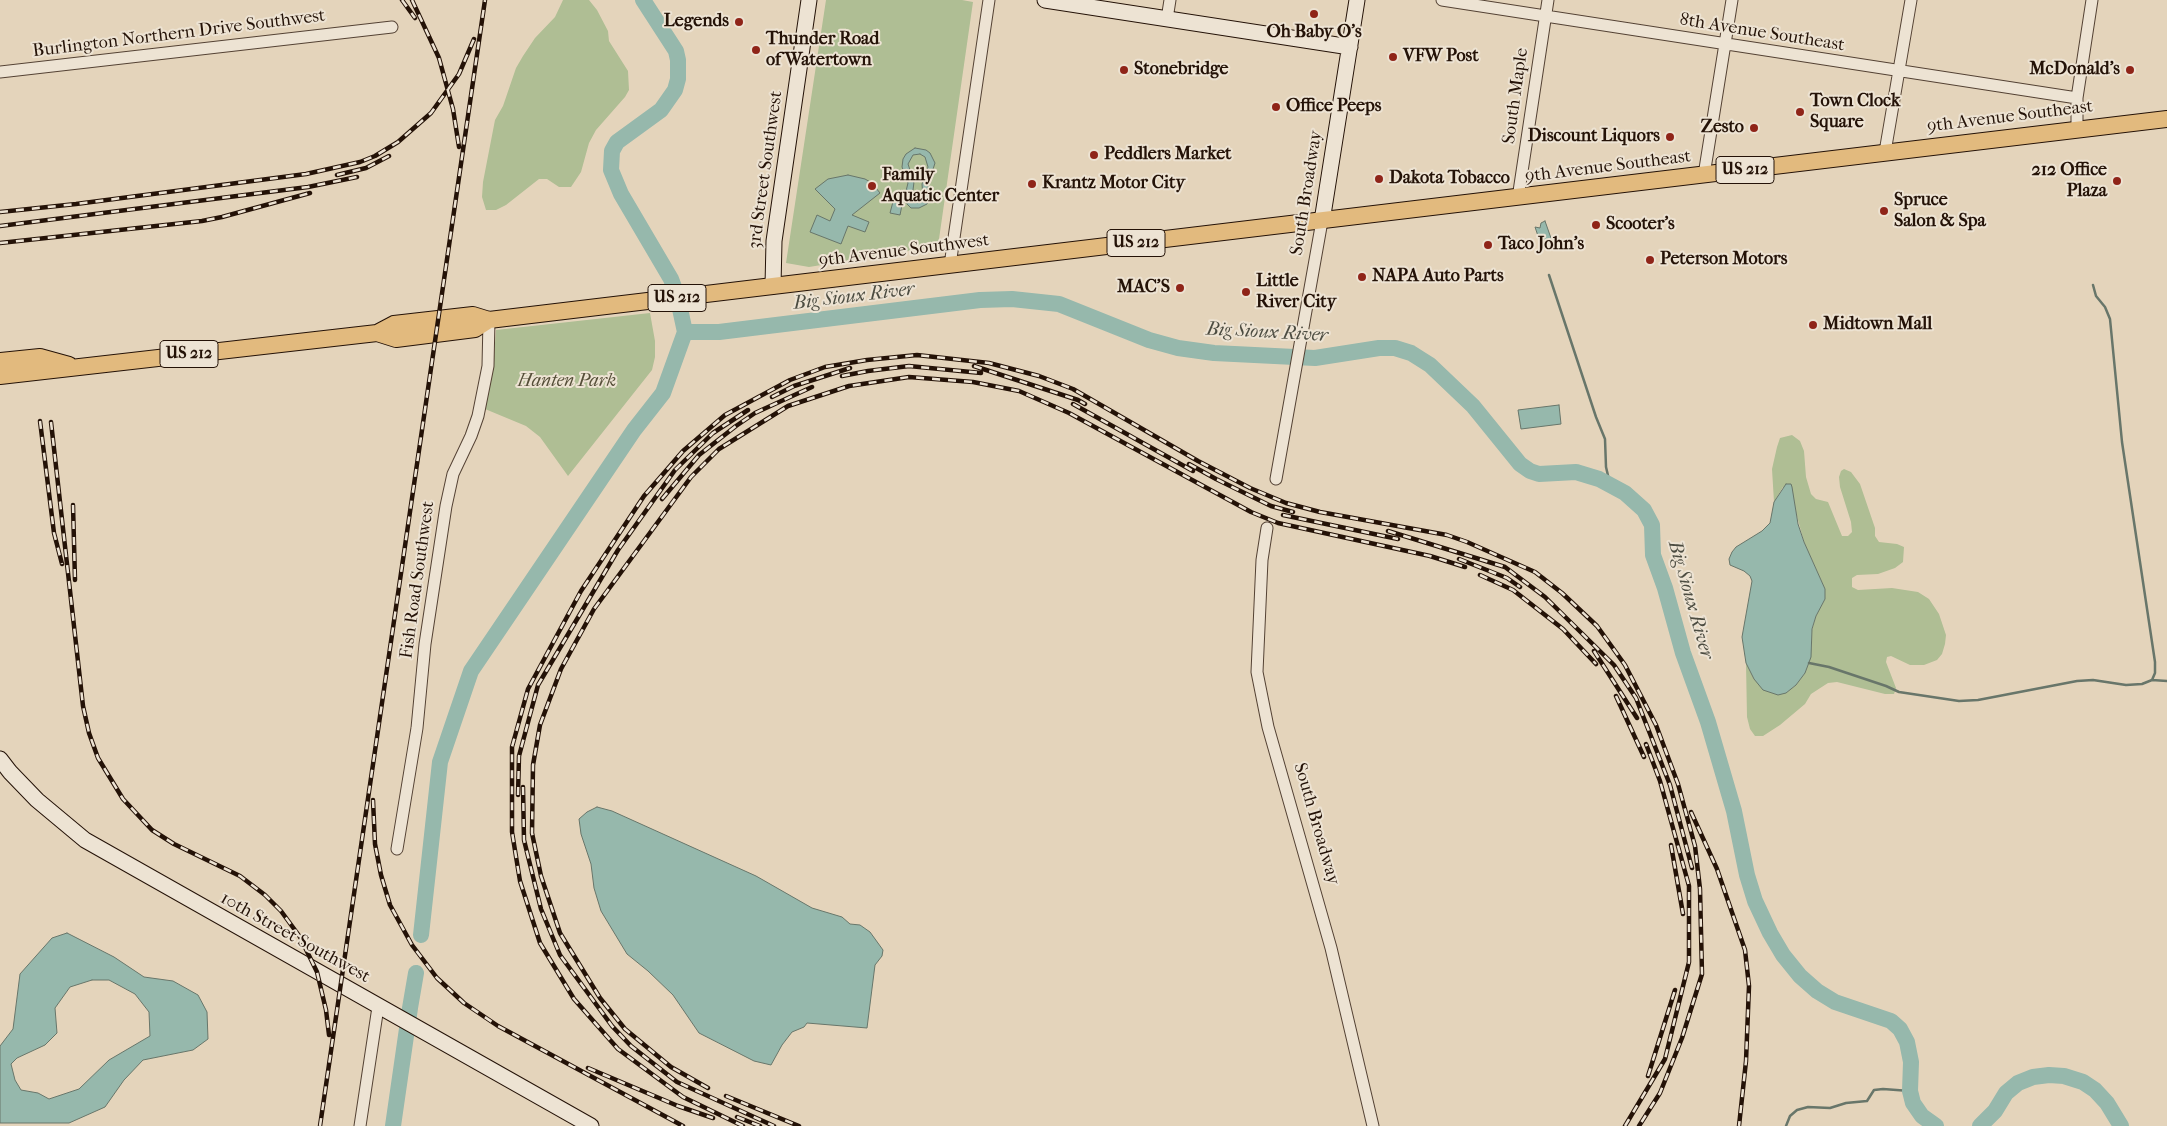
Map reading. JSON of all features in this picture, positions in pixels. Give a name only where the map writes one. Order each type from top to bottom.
[{"type":"main road","name":"9th Avenue Southeast","points":[[1322,221],[2167,119]]},
{"type":"main road","name":"9th Avenue Southwest","points":[[0,376],[377,333],[396,339],[475,329],[489,320],[1322,221]]},
{"type":"main road","points":[[0,361],[40,357],[76,367]]},
{"type":"street","name":"3rd Street Southwest","points":[[773,286],[774,241],[809,0]]},
{"type":"street","points":[[950,265],[989,0]]},
{"type":"street","points":[[1045,0],[1350,47]]},
{"type":"street","points":[[1167,20],[1170,0]]},
{"type":"street","name":"South Broadway","points":[[1276,479],[1322,221],[1357,0]]},
{"type":"street","name":"8th Avenue Southeast","points":[[1442,0],[2077,98]]},
{"type":"street","name":"South Maple","points":[[1518,198],[1548,0]]},
{"type":"street","points":[[1704,175],[1732,0]]},
{"type":"street","points":[[1885,152],[1911,0]]},
{"type":"street","points":[[2077,129],[2077,98],[2092,0]]},
{"type":"street","name":"Burlington Northern Drive Southwest","points":[[0,72],[392,27]]},
{"type":"street","name":"Fish Road Southwest","points":[[397,849],[417,728],[425,644],[446,506],[453,474],[478,416],[488,366],[489,320]]},
{"type":"street","name":"South Broadway","points":[[1267,528],[1262,560],[1257,672],[1268,727],[1331,948],[1373,1126]]},
{"type":"street","name":"10th Street Southwest","points":[[0,759],[10,772],[38,800],[85,840],[591,1126]]},
{"type":"street","points":[[360,1126],[378,1007]]},
{"type":"green space","points":[[563,0],[589,0],[597,10],[608,31],[609,41],[628,71],[629,90],[596,130],[589,143],[581,172],[571,187],[559,187],[547,179],[539,179],[506,205],[496,210],[486,210],[482,197],[483,182],[495,120],[503,106],[516,68],[535,38],[555,17]]},
{"type":"green space","name":"Family Aquatic Center","points":[[826,0],[962,0],[973,2],[938,246],[809,267],[786,263]]},
{"type":"green space","name":"Hanten Park","points":[[650,313],[655,341],[655,357],[652,370],[568,476],[540,437],[526,426],[485,409],[493,371],[496,330]]},
{"type":"green space","points":[[1792,435],[1800,441],[1804,451],[1806,477],[1811,494],[1816,499],[1828,502],[1842,536],[1848,536],[1852,532],[1851,522],[1840,487],[1839,477],[1844,469],[1851,472],[1860,484],[1875,528],[1875,536],[1879,542],[1897,544],[1904,547],[1903,562],[1895,568],[1878,574],[1857,575],[1852,578],[1852,587],[1858,590],[1892,588],[1918,592],[1929,599],[1939,614],[1946,635],[1945,644],[1942,654],[1937,660],[1924,665],[1910,665],[1891,656],[1887,657],[1886,662],[1896,688],[1894,694],[1885,694],[1837,682],[1828,683],[1811,694],[1805,704],[1780,725],[1763,736],[1755,736],[1750,729],[1747,717],[1746,663],[1754,679],[1786,693],[1796,685],[1805,673],[1812,645],[1812,630],[1816,616],[1825,599],[1825,589],[1804,542],[1795,509],[1783,487],[1774,502],[1772,469],[1777,447],[1780,438]]},
{"type":"water","points":[[915,148],[926,150],[930,153],[935,163],[928,185],[929,200],[927,204],[919,208],[911,208],[907,204],[905,195],[908,183],[902,167],[906,154]],"holes":[[[920,154],[925,157],[928,167],[922,184],[923,199],[916,202],[912,198],[914,182],[908,164],[913,155]]]},
{"type":"water","points":[[848,175],[865,179],[872,183],[880,193],[852,215],[869,222],[865,232],[848,226],[841,244],[810,232],[817,215],[830,221],[835,209],[815,189],[828,179]]},
{"type":"water","points":[[894,198],[903,200],[900,215],[890,213]]},
{"type":"water","points":[[1545,221],[1552,241],[1541,245],[1535,227],[1540,228],[1541,223]]},
{"type":"water","points":[[1559,405],[1561,424],[1521,429],[1518,410]]},
{"type":"water","points":[[1786,484],[1791,484],[1798,524],[1825,589],[1825,599],[1812,629],[1811,657],[1805,673],[1796,685],[1786,693],[1778,695],[1763,690],[1754,679],[1746,663],[1742,637],[1752,581],[1750,576],[1744,571],[1730,565],[1729,559],[1736,547],[1762,531],[1770,523],[1774,502]]},
{"type":"water","points":[[597,807],[612,811],[756,876],[812,908],[842,917],[850,924],[860,925],[870,932],[883,950],[882,956],[875,965],[867,1028],[807,1023],[804,1027],[792,1032],[771,1065],[754,1061],[699,1033],[673,995],[627,954],[601,911],[594,888],[591,864],[581,834],[579,819]]},
{"type":"water","points":[[67,933],[114,957],[144,977],[173,981],[198,995],[207,1012],[208,1039],[193,1050],[143,1060],[124,1080],[105,1107],[69,1123],[0,1123],[0,1046],[13,1029],[20,974],[52,938]],"holes":[[[92,980],[109,980],[135,994],[149,1012],[150,1036],[109,1060],[79,1089],[49,1099],[38,1093],[21,1090],[15,1080],[11,1064],[17,1058],[45,1045],[57,1033],[55,1008],[70,987]]]},
{"type":"waterway","name":"Big Sioux River","points":[[643,0],[676,51],[678,79],[675,90],[661,110],[617,142],[612,151],[611,170],[621,194],[671,279],[677,295],[685,332]]},
{"type":"waterway","points":[[1549,275],[1605,439],[1606,467],[1610,484]]},
{"type":"waterway","points":[[2093,285],[2096,296],[2105,307],[2110,319],[2122,442],[2155,662],[2155,673],[2152,680]]},
{"type":"waterway","name":"Big Sioux River","points":[[685,332],[719,332],[980,300],[1012,299],[1059,304],[1149,340],[1178,348],[1214,353],[1315,358],[1379,348],[1395,348],[1411,353],[1430,365],[1473,406],[1520,464],[1530,471],[1539,474],[1576,472],[1599,479],[1625,493],[1644,510],[1652,525],[1653,555],[1665,588],[1683,653],[1708,722],[1734,811],[1747,875],[1755,901],[1770,933],[1783,955],[1800,976],[1817,991],[1835,1002],[1891,1021],[1900,1029],[1907,1042],[1911,1062],[1910,1091],[1913,1103],[1922,1116],[1936,1126]]},
{"type":"waterway","points":[[421,935],[440,762],[471,671],[634,430],[663,393],[685,332]]},
{"type":"waterway","points":[[1809,663],[1829,667],[1899,692],[1959,701],[1978,700],[2077,681],[2093,680],[2126,685],[2142,684],[2152,680],[2167,681]]},
{"type":"waterway","points":[[393,1126],[416,973]]},
{"type":"waterway","name":"Big Sioux River","points":[[1980,1126],[1995,1111],[2006,1093],[2018,1083],[2033,1077],[2049,1075],[2064,1076],[2083,1082],[2095,1090],[2107,1103],[2121,1126]]},
{"type":"waterway","points":[[1786,1126],[1790,1116],[1797,1110],[1808,1107],[1830,1108],[1846,1103],[1867,1101],[1874,1090],[1910,1091]]},
{"type":"railway","points":[[402,0],[415,18]]},
{"type":"railway","points":[[412,0],[439,58],[453,109],[459,147]]},
{"type":"railway","points":[[320,1126],[485,0]]},
{"type":"railway","points":[[0,212],[306,174],[360,162],[375,156],[398,142],[431,113],[459,74],[474,39]]},
{"type":"railway","points":[[337,175],[366,168],[389,156]]},
{"type":"railway","points":[[0,226],[308,187],[357,177]]},
{"type":"railway","points":[[0,243],[202,221],[310,193]]},
{"type":"railway","points":[[743,1126],[683,1097],[618,1049],[574,999],[540,943],[520,881],[512,832],[512,747],[528,689],[581,591],[644,496],[683,451],[725,415],[790,380],[825,367],[867,360],[917,355],[989,363],[1039,376],[1073,389],[1198,461],[1250,488],[1286,503],[1320,512],[1447,535],[1467,542],[1535,572],[1562,593],[1597,626],[1625,665],[1656,725],[1678,784],[1695,846],[1700,889],[1702,974],[1682,1038],[1660,1093],[1639,1126]]},
{"type":"railway","points":[[842,376],[909,366],[981,373]]},
{"type":"railway","points":[[974,366],[1078,400],[1085,404]]},
{"type":"railway","points":[[772,397],[794,386],[850,368]]},
{"type":"railway","points":[[708,1088],[671,1067],[625,1029],[600,998],[560,933],[541,876],[532,833],[533,765],[540,725],[561,669],[594,609],[691,477],[719,449],[788,406],[849,386],[909,377],[973,382],[1019,391],[1069,413],[1251,512],[1278,523],[1430,556],[1465,567]]},
{"type":"railway","points":[[662,499],[699,455],[736,426],[755,413],[812,387]]},
{"type":"railway","points":[[1073,404],[1193,471]]},
{"type":"railway","points":[[518,795],[519,756],[538,685],[618,550],[675,470],[713,433],[748,410]]},
{"type":"railway","points":[[40,421],[54,533],[62,564]]},
{"type":"railway","points":[[51,422],[83,706],[89,733],[98,758],[123,799],[152,830],[174,844],[240,876],[265,895],[281,911],[300,937],[317,972],[326,1010],[329,1035]]},
{"type":"railway","points":[[1189,464],[1271,506],[1293,512]]},
{"type":"railway","points":[[73,505],[75,580]]},
{"type":"railway","points":[[1283,515],[1398,539]]},
{"type":"railway","points":[[1388,531],[1505,567],[1545,597],[1614,665],[1636,698],[1670,785],[1692,868]]},
{"type":"railway","points":[[1459,559],[1507,578],[1520,587]]},
{"type":"railway","points":[[1480,575],[1513,590],[1563,629],[1596,664]]},
{"type":"railway","points":[[1594,651],[1637,718]]},
{"type":"railway","points":[[1616,696],[1644,757]]},
{"type":"railway","points":[[1625,1126],[1665,1059],[1689,962],[1689,886],[1660,781],[1646,744]]},
{"type":"railway","points":[[523,787],[524,840],[541,909],[560,955],[612,1026],[631,1046],[677,1082],[774,1126]]},
{"type":"railway","points":[[373,800],[375,844],[381,875],[390,905],[412,945],[437,978],[464,1003],[498,1026],[683,1126]]},
{"type":"railway","points":[[1691,812],[1717,869],[1745,950],[1749,986],[1746,1061],[1739,1126]]},
{"type":"railway","points":[[1671,845],[1683,914]]},
{"type":"railway","points":[[1648,1076],[1675,990]]},
{"type":"railway","points":[[588,1068],[678,1106],[713,1118]]},
{"type":"railway","points":[[726,1096],[799,1126]]},
{"type":"railway","points":[[737,1117],[760,1126]]},
{"type":"place","name":"Oh Baby O's","points":[[1314,14]]},
{"type":"place","name":"Legends","points":[[739,22]]},
{"type":"place","name":"Thunder Road of Watertown","points":[[756,50]]},
{"type":"place","name":"VFW Post","points":[[1393,57]]},
{"type":"place","name":"Stonebridge","points":[[1124,70]]},
{"type":"place","name":"McDonald's","points":[[2130,70]]},
{"type":"place","name":"Office Peeps","points":[[1276,107]]},
{"type":"place","name":"Town Clock Square","points":[[1800,112]]},
{"type":"place","name":"Zesto","points":[[1754,128]]},
{"type":"place","name":"Discount Liquors","points":[[1670,137]]},
{"type":"place","name":"Peddlers Market","points":[[1094,155]]},
{"type":"place","name":"Dakota Tobacco","points":[[1379,179]]},
{"type":"place","name":"212 Office Plaza","points":[[2117,181]]},
{"type":"place","name":"Krantz Motor City","points":[[1032,184]]},
{"type":"place","name":"Family Aquatic Center","points":[[872,186]]},
{"type":"place","name":"Spruce Salon & Spa","points":[[1884,211]]},
{"type":"place","name":"Scooter's","points":[[1596,225]]},
{"type":"place","name":"Taco John's","points":[[1488,245]]},
{"type":"place","name":"Peterson Motors","points":[[1650,260]]},
{"type":"place","name":"NAPA Auto Parts","points":[[1362,277]]},
{"type":"place","name":"MAC'S","points":[[1180,288]]},
{"type":"place","name":"Little River City","points":[[1246,292]]},
{"type":"place","name":"Midtown Mall","points":[[1813,325]]}]
